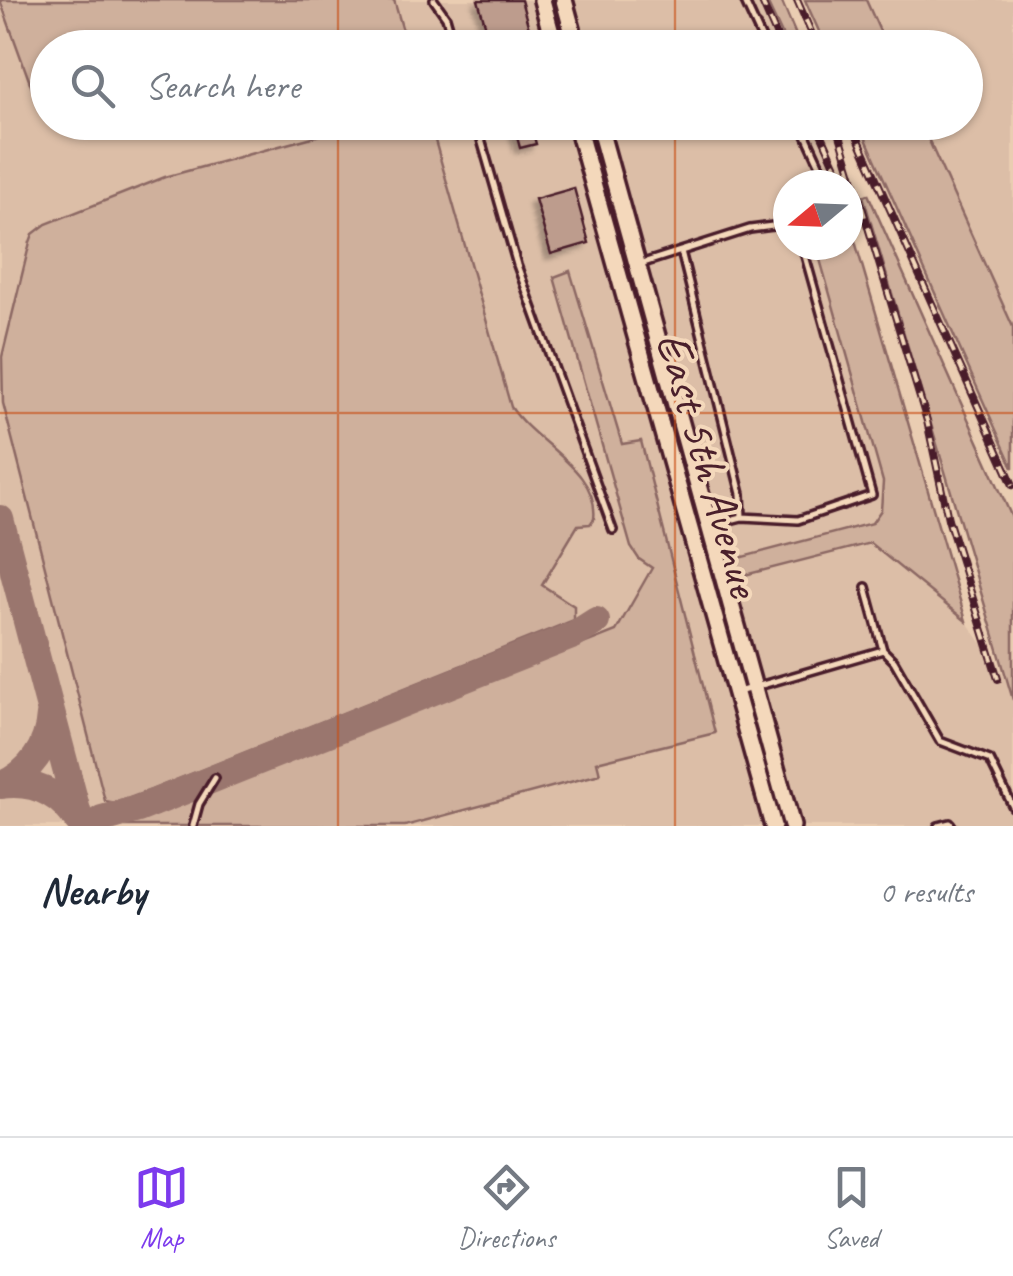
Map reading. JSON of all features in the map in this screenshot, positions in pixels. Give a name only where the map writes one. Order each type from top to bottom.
[{"type":"main road","points":[[542,0],[550,30]]},
{"type":"main road","points":[[564,0],[572,30]]},
{"type":"main road","name":"East 5th Avenue","points":[[581,140],[772,826]]},
{"type":"main road","name":"East 5th Avenue","points":[[603,140],[792,826]]},
{"type":"lane","points":[[434,0],[450,30]]},
{"type":"lane","points":[[744,0],[758,30]]},
{"type":"lane","points":[[481,140],[517,265],[614,530]]},
{"type":"lane","points":[[808,140],[822,170]]},
{"type":"lane","points":[[637,265],[750,229],[773,226]]},
{"type":"lane","points":[[680,251],[741,494],[742,517]]},
{"type":"lane","points":[[709,526],[742,517],[798,520],[872,494],[806,260]]},
{"type":"lane","points":[[866,587],[883,650],[894,661],[940,740],[990,760],[1013,807]]},
{"type":"lane","points":[[736,693],[883,650]]},
{"type":"lane","points":[[194,826],[199,804],[215,778]]},
{"type":"lane","points":[[938,826],[952,826]]},
{"type":"shaded area","points":[[0,0],[766,0],[780,30],[30,30],[30,140],[829,140],[839,170],[773,170],[773,260],[820,260],[884,482],[881,510],[872,523],[732,561],[738,577],[870,543],[966,621],[1004,675],[1013,700],[1013,826],[0,826]]},
{"type":"shaded area","points":[[0,0],[394,0],[403,30],[30,30],[30,83]]},
{"type":"shaded area","points":[[766,0],[781,0],[794,30],[780,30]]},
{"type":"shaded area","points":[[805,0],[866,0],[879,30],[818,30]]},
{"type":"shaded area","points":[[866,0],[1013,0],[1013,327],[929,140],[983,140],[983,30],[879,30]]},
{"type":"shaded area","points":[[302,140],[435,140],[511,407],[577,472],[593,502],[594,519],[590,524],[578,525],[542,585],[574,606],[574,620],[116,803],[105,801],[3,403],[2,357],[33,234],[46,224],[165,177]]},
{"type":"shaded area","points":[[867,140],[929,140],[1013,327],[1013,468]]},
{"type":"shaded area","points":[[868,194],[1013,520],[1013,700],[863,196]]},
{"type":"shaded area","points":[[820,260],[861,260],[966,621],[870,543],[737,577],[731,560],[872,523],[881,510],[883,482]]},
{"type":"shaded area","points":[[570,271],[622,444],[641,441],[715,733],[597,762],[600,774],[405,826],[125,826],[616,631],[652,568],[631,547],[554,277]]},
{"type":"building","points":[[478,0],[521,0],[529,30],[487,30]]},
{"type":"building","points":[[518,140],[535,140],[536,144],[520,148]]},
{"type":"building","points":[[574,188],[589,243],[551,254],[535,199]]},
{"type":"taxiway","points":[[0,519],[81,826]]},
{"type":"taxiway","points":[[92,826],[574,635],[596,621]]},
{"type":"taxiway","points":[[2,785],[36,757],[46,738],[50,715]]},
{"type":"taxiway","points":[[0,785],[23,784],[44,790],[62,802],[77,820]]},
{"type":"railway","points":[[761,0],[774,30]]},
{"type":"railway","points":[[797,0],[810,30]]},
{"type":"railway","points":[[824,140],[838,170]]},
{"type":"railway","points":[[841,140],[927,421],[948,519],[998,679]]},
{"type":"railway","points":[[859,140],[1013,485]]}]
